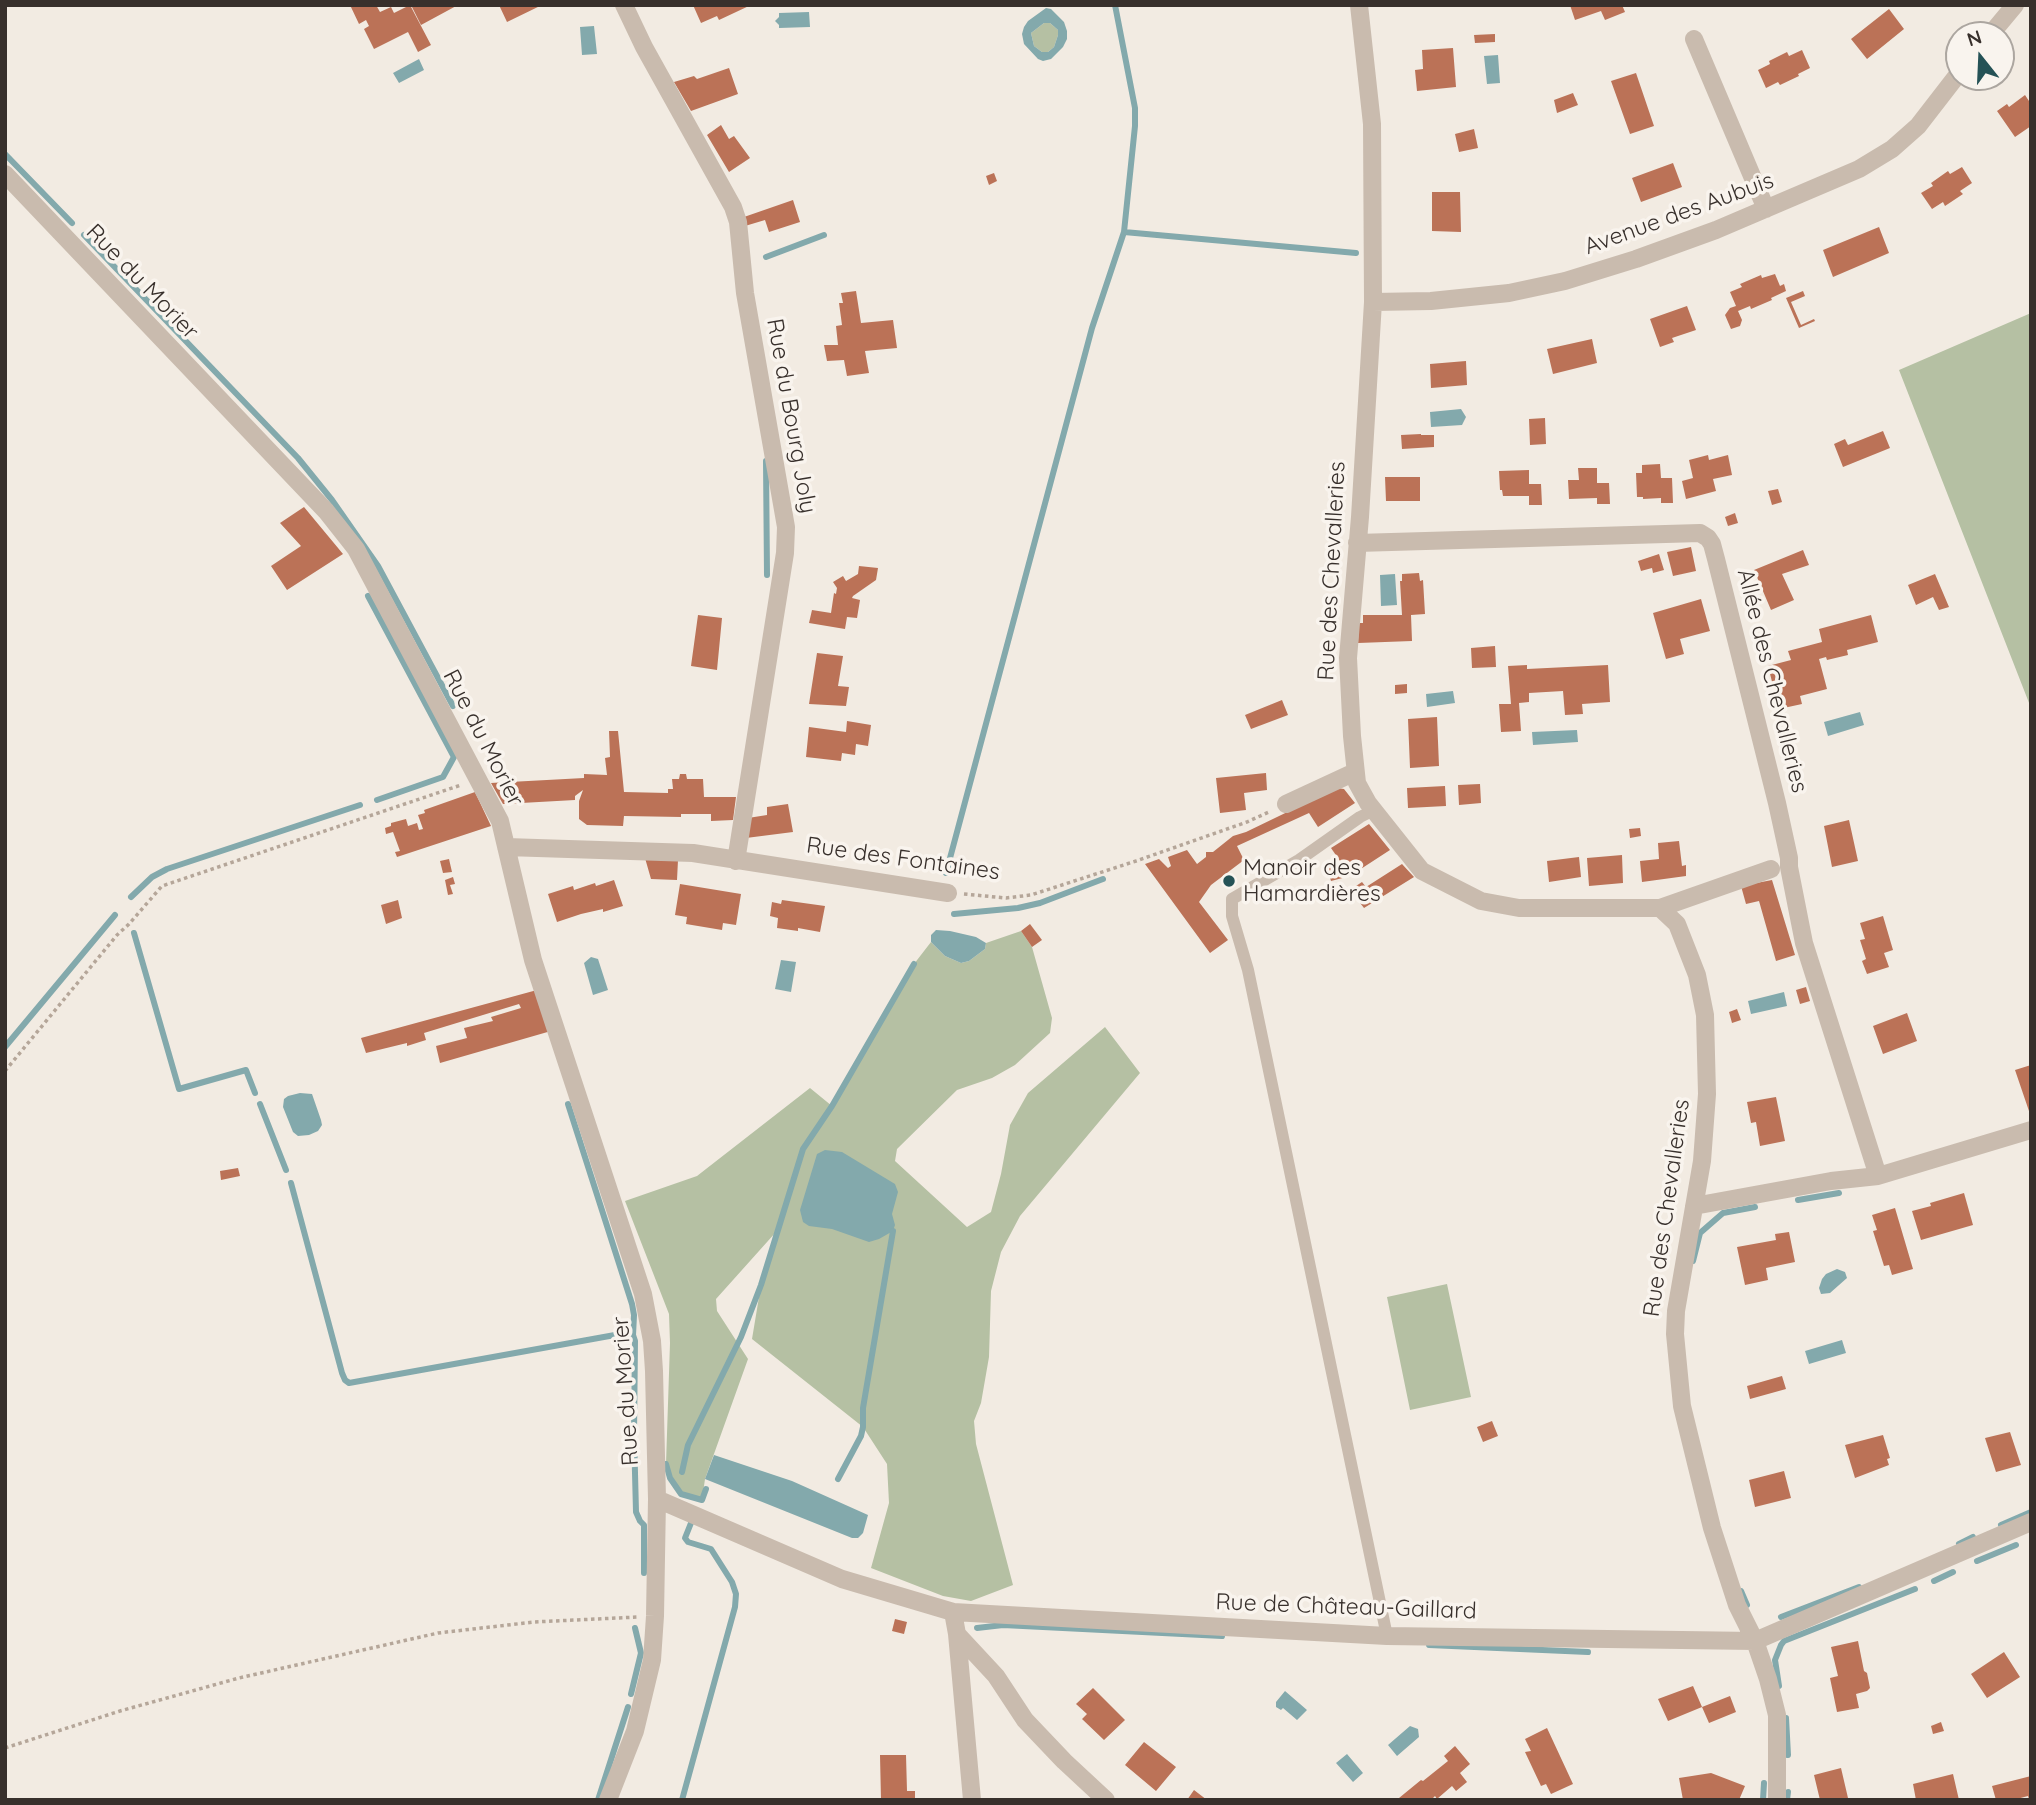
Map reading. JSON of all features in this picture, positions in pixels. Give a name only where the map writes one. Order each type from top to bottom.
[{"type":"street","name":"Rue du Bourg Joly","points":[[624,5],[733,206],[738,222],[745,293],[786,527],[785,552],[736,861]]},
{"type":"street","name":"Rue des Chevalleries","points":[[1359,5],[1372,124],[1373,302],[1348,658],[1357,783],[1374,810],[1422,871],[1481,901],[1519,908],[1660,908],[1677,924],[1697,975],[1705,1015],[1707,1094],[1702,1161],[1676,1311],[1675,1334],[1682,1406],[1715,1539],[1737,1605],[1755,1641],[1777,1715],[1777,1800]]},
{"type":"street","points":[[2002,21],[2015,5]]},
{"type":"street","points":[[1695,39],[1766,209]]},
{"type":"street","name":"Avenue des Aubuis","points":[[1373,302],[1432,301],[1509,293],[1565,281],[1636,259],[1766,209],[1858,169],[1892,149],[1919,126],[1945,91]]},
{"type":"street","name":"Rue du Morier","points":[[5,174],[326,511],[356,549],[499,821],[533,960],[643,1294],[652,1341],[657,1499],[652,1660],[635,1731],[608,1800]]},
{"type":"street","name":"Allée des Chevalleries","points":[[1357,544],[1700,533],[1708,538],[1712,544],[1777,803],[1804,943],[1878,1176]]},
{"type":"street","points":[[1286,804],[1355,772]]},
{"type":"street","name":"Rue des Fontaines","points":[[506,847],[693,853],[948,893]]},
{"type":"street","points":[[1660,908],[1772,869]]},
{"type":"street","points":[[1694,1206],[1831,1181],[1878,1176],[2031,1130]]},
{"type":"street","name":"Rue de Château-Gaillard","points":[[657,1499],[842,1579],[954,1612],[1387,1636],[1755,1641],[2031,1522]]},
{"type":"street","points":[[954,1612],[972,1800]]},
{"type":"street","points":[[957,1634],[996,1676],[1025,1720],[1106,1800]]},
{"type":"lane","points":[[1374,810],[1299,860],[1232,899],[1232,916],[1248,970],[1387,1636]]},
{"type":"path","points":[[5,1070],[117,935],[162,886],[477,779]]},
{"type":"path","name":"Rue des Fontaines","points":[[948,893],[1006,898],[1031,895],[1247,822],[1286,804]]},
{"type":"path","points":[[5,1748],[120,1711],[239,1678],[438,1633],[534,1622],[655,1616]]},
{"type":"green space","points":[[1044,23],[1050,23],[1058,30],[1054,47],[1048,52],[1042,52],[1034,46],[1031,33]]},
{"type":"green space","points":[[2031,313],[2031,708],[1899,370]]},
{"type":"green space","points":[[1021,931],[1032,947],[1052,1018],[1050,1033],[1015,1065],[992,1078],[957,1090],[897,1149],[895,1161],[967,1227],[991,1212],[1010,1125],[1028,1093],[1105,1027],[1140,1073],[1020,1216],[1001,1252],[991,1291],[989,1357],[981,1403],[974,1421],[976,1444],[1013,1585],[971,1601],[943,1596],[871,1568],[889,1503],[887,1464],[863,1427],[752,1339],[761,1285],[776,1232],[716,1299],[717,1311],[748,1359],[705,1479],[702,1500],[681,1494],[670,1478],[666,1464],[669,1314],[625,1201],[697,1176],[810,1088],[832,1106],[914,964],[931,942],[945,956],[961,963],[969,961],[985,949],[986,943]]},
{"type":"green space","points":[[1447,1284],[1471,1397],[1410,1410],[1387,1297]]},
{"type":"water","points":[[1046,8],[1051,9],[1064,22],[1067,39],[1051,59],[1038,59],[1024,44],[1022,34],[1028,21]],"holes":[[[1044,23],[1050,23],[1058,30],[1058,35],[1054,47],[1048,52],[1042,52],[1034,46],[1031,33]]]},
{"type":"water","points":[[809,12],[810,27],[779,28],[775,21],[779,13]]},
{"type":"water","points":[[594,26],[597,54],[582,55],[580,27]]},
{"type":"water","points":[[1498,55],[1500,83],[1487,84],[1484,56]]},
{"type":"water","points":[[419,59],[424,70],[399,83],[393,73]]},
{"type":"water","points":[[1461,409],[1466,417],[1462,425],[1431,427],[1430,412]]},
{"type":"water","points":[[1395,574],[1397,605],[1381,606],[1380,575]]},
{"type":"water","points":[[1453,691],[1455,703],[1427,707],[1426,694]]},
{"type":"water","points":[[1860,712],[1864,725],[1828,736],[1824,722]]},
{"type":"water","points":[[1577,730],[1578,742],[1533,745],[1532,732]]},
{"type":"water","points":[[936,930],[976,937],[986,943],[985,949],[969,961],[961,963],[945,956],[931,942],[931,935]]},
{"type":"water","points":[[591,957],[598,959],[608,990],[593,995],[584,963]]},
{"type":"water","points":[[781,960],[796,962],[791,992],[775,989]]},
{"type":"water","points":[[1784,992],[1787,1006],[1751,1014],[1748,1001]]},
{"type":"water","points":[[300,1093],[312,1094],[322,1125],[318,1131],[298,1136],[293,1132],[283,1107],[284,1099]]},
{"type":"water","points":[[825,1150],[842,1152],[895,1184],[898,1192],[892,1214],[895,1225],[893,1231],[869,1242],[803,1222],[800,1210],[817,1154]]},
{"type":"water","points":[[1837,1269],[1845,1272],[1847,1278],[1830,1293],[1821,1294],[1819,1288],[1822,1279]]},
{"type":"water","points":[[1842,1340],[1846,1353],[1809,1364],[1805,1351]]},
{"type":"water","points":[[714,1455],[792,1481],[868,1515],[863,1533],[858,1538],[852,1538],[705,1479]]},
{"type":"water","points":[[1285,1691],[1307,1710],[1297,1720],[1283,1708],[1281,1710],[1276,1707],[1276,1702]]},
{"type":"water","points":[[1410,1726],[1418,1729],[1419,1737],[1397,1756],[1388,1745]]},
{"type":"water","points":[[1347,1754],[1363,1773],[1353,1782],[1336,1763]]},
{"type":"building","points":[[350,5],[376,5],[380,12],[391,7],[394,13],[410,5],[431,45],[418,52],[408,32],[374,49],[364,29],[369,26],[366,20],[359,24]]},
{"type":"building","points":[[411,5],[458,5],[421,25]]},
{"type":"building","points":[[499,5],[542,5],[507,22]]},
{"type":"building","points":[[693,5],[751,5],[719,20],[717,16],[701,23]]},
{"type":"building","points":[[1570,5],[1622,5],[1625,12],[1605,20],[1601,11],[1575,20]]},
{"type":"building","points":[[1889,9],[1904,29],[1867,59],[1851,39]]},
{"type":"building","points":[[1495,34],[1495,42],[1475,43],[1474,35]]},
{"type":"building","points":[[1453,48],[1456,87],[1417,91],[1415,70],[1423,69],[1422,50]]},
{"type":"building","points":[[1802,50],[1810,68],[1780,85],[1778,82],[1766,88],[1758,70],[1787,52],[1789,56]]},
{"type":"building","points":[[729,68],[738,94],[691,111],[674,82],[694,76],[697,79]]},
{"type":"building","points":[[1636,73],[1654,126],[1630,134],[1611,81]]},
{"type":"building","points":[[1573,93],[1578,105],[1557,113],[1554,100]]},
{"type":"building","points":[[2025,95],[2031,104],[2031,126],[2015,137],[1997,111],[2007,104],[2009,107]]},
{"type":"building","points":[[721,125],[729,139],[734,136],[750,158],[729,172],[707,135]]},
{"type":"building","points":[[1474,129],[1478,148],[1459,152],[1455,134]]},
{"type":"building","points":[[1673,163],[1682,187],[1641,202],[1632,178]]},
{"type":"building","points":[[1962,167],[1972,183],[1960,191],[1963,194],[1945,206],[1943,202],[1932,209],[1921,193],[1933,186],[1931,183],[1948,171],[1950,174]]},
{"type":"building","points":[[994,173],[997,181],[989,185],[986,176]]},
{"type":"building","points":[[1432,192],[1460,192],[1461,232],[1432,231]]},
{"type":"building","points":[[793,200],[800,222],[769,232],[765,220],[745,226],[744,217]]},
{"type":"building","points":[[1879,227],[1889,253],[1833,277],[1823,250]]},
{"type":"building","points":[[1775,274],[1780,286],[1784,284],[1786,291],[1751,309],[1750,306],[1738,311],[1742,320],[1740,326],[1731,329],[1725,315],[1730,308],[1736,306],[1730,292],[1742,287],[1740,284],[1761,275],[1762,278]]},
{"type":"building","points":[[856,291],[861,323],[893,320],[897,348],[865,351],[869,373],[847,376],[844,360],[827,361],[824,345],[838,345],[836,326],[842,325],[839,303],[843,303],[841,293]]},
{"type":"building","points":[[1803,291],[1805,296],[1791,302],[1801,325],[1814,319],[1815,321],[1799,328],[1786,298]]},
{"type":"building","points":[[1687,306],[1696,330],[1672,338],[1674,342],[1660,347],[1650,319]]},
{"type":"building","points":[[1592,339],[1597,363],[1553,374],[1547,349]]},
{"type":"building","points":[[1466,361],[1467,385],[1431,388],[1430,364]]},
{"type":"building","points":[[1545,418],[1546,444],[1530,445],[1529,419]]},
{"type":"building","points":[[1883,431],[1890,448],[1843,467],[1834,444],[1845,439],[1848,445]]},
{"type":"building","points":[[1401,435],[1434,435],[1434,447],[1402,449]]},
{"type":"building","points":[[1708,455],[1709,460],[1728,455],[1732,475],[1713,479],[1716,491],[1686,499],[1682,481],[1693,478],[1689,460]]},
{"type":"building","points":[[1660,464],[1661,478],[1672,478],[1673,503],[1661,503],[1661,498],[1637,497],[1636,473],[1642,473],[1642,465]]},
{"type":"building","points":[[1578,468],[1597,468],[1597,483],[1609,483],[1610,504],[1597,504],[1597,498],[1569,499],[1568,480],[1579,480]]},
{"type":"building","points":[[1529,470],[1529,484],[1541,484],[1542,505],[1529,505],[1529,496],[1503,496],[1500,490],[1499,471]]},
{"type":"building","points":[[1385,477],[1420,477],[1420,501],[1386,501]]},
{"type":"building","points":[[1778,489],[1782,502],[1772,505],[1768,491]]},
{"type":"building","points":[[304,507],[343,554],[287,590],[271,566],[301,546],[280,523]]},
{"type":"building","points":[[1735,513],[1738,523],[1728,526],[1725,517]]},
{"type":"building","points":[[1691,547],[1696,571],[1673,576],[1667,552]]},
{"type":"building","points":[[1803,550],[1809,565],[1782,574],[1794,600],[1771,610],[1754,570]]},
{"type":"building","points":[[1659,554],[1664,570],[1653,573],[1652,568],[1641,571],[1638,561]]},
{"type":"building","points":[[859,566],[878,568],[876,580],[852,598],[860,600],[857,618],[847,617],[845,629],[809,623],[812,610],[831,613],[837,588],[833,582],[843,576],[846,581],[858,574]]},
{"type":"building","points":[[1419,573],[1420,581],[1423,580],[1425,614],[1411,615],[1412,641],[1358,643],[1359,623],[1363,623],[1363,615],[1402,615],[1402,574]]},
{"type":"building","points":[[1935,574],[1949,607],[1939,610],[1933,597],[1916,605],[1908,585]]},
{"type":"building","points":[[1701,599],[1710,631],[1680,639],[1684,654],[1666,659],[1653,613]]},
{"type":"building","points":[[698,615],[722,618],[717,670],[691,666]]},
{"type":"building","points":[[1871,615],[1878,642],[1847,650],[1848,655],[1819,659],[1827,689],[1800,696],[1802,704],[1779,709],[1768,666],[1791,660],[1788,651],[1822,642],[1819,629]]},
{"type":"building","points":[[1495,646],[1496,667],[1472,668],[1471,648]]},
{"type":"building","points":[[817,653],[843,656],[838,686],[849,687],[846,706],[809,704]]},
{"type":"building","points":[[1527,665],[1527,669],[1608,665],[1610,702],[1582,704],[1583,714],[1565,715],[1563,691],[1529,693],[1529,702],[1519,703],[1521,731],[1501,732],[1499,704],[1511,704],[1508,666]]},
{"type":"building","points":[[1407,684],[1407,693],[1395,694],[1395,685]]},
{"type":"building","points":[[1282,700],[1288,715],[1251,729],[1245,715]]},
{"type":"building","points":[[1437,717],[1439,766],[1410,768],[1408,719]]},
{"type":"building","points":[[847,721],[871,725],[868,746],[856,744],[855,755],[842,753],[841,761],[806,757],[809,727],[846,732]]},
{"type":"building","points":[[609,731],[618,731],[624,792],[668,793],[668,789],[673,789],[672,779],[679,779],[680,774],[686,774],[687,779],[703,779],[704,797],[736,797],[733,820],[711,821],[711,814],[681,814],[681,817],[624,816],[623,826],[587,825],[579,819],[579,801],[583,790],[575,796],[575,800],[503,804],[491,783],[584,778],[584,774],[607,775],[605,758],[610,757]]},
{"type":"building","points":[[1266,773],[1267,790],[1244,793],[1246,810],[1220,813],[1216,778]]},
{"type":"building","points":[[1480,784],[1481,803],[1459,805],[1458,785]]},
{"type":"building","points":[[1445,786],[1446,806],[1408,808],[1407,788]]},
{"type":"building","points":[[1337,788],[1344,789],[1355,803],[1318,827],[1309,813],[1237,846],[1244,860],[1211,885],[1199,902],[1228,940],[1210,953],[1145,864],[1159,859],[1168,868],[1171,866],[1168,857],[1187,850],[1197,864],[1206,857],[1206,852],[1213,852],[1233,836]]},
{"type":"building","points":[[475,792],[491,826],[397,857],[395,852],[400,851],[393,832],[386,834],[385,828],[391,826],[391,823],[406,819],[408,826],[417,823],[419,830],[423,829],[418,815],[425,813],[424,810]]},
{"type":"building","points":[[788,804],[793,832],[746,838],[748,818],[767,815],[767,807]]},
{"type":"building","points":[[1849,820],[1858,861],[1832,867],[1824,826]]},
{"type":"building","points":[[1369,824],[1390,850],[1350,876],[1331,881],[1327,868],[1342,864],[1331,848]]},
{"type":"building","points":[[1640,828],[1641,836],[1630,838],[1629,829]]},
{"type":"building","points":[[1679,841],[1682,866],[1686,865],[1686,876],[1642,882],[1640,861],[1659,859],[1658,843]]},
{"type":"building","points":[[1622,855],[1623,883],[1589,886],[1587,858]]},
{"type":"building","points":[[1579,857],[1581,877],[1549,882],[1547,861]]},
{"type":"building","points":[[645,858],[678,860],[677,880],[651,879]]},
{"type":"building","points":[[449,859],[452,872],[443,873],[440,861]]},
{"type":"building","points":[[1402,864],[1414,877],[1364,908],[1350,890],[1362,882],[1366,887]]},
{"type":"building","points":[[453,877],[455,884],[450,885],[453,894],[448,895],[445,880]]},
{"type":"building","points":[[614,880],[623,906],[603,912],[603,909],[581,914],[557,922],[548,894],[573,886],[574,890]]},
{"type":"building","points":[[1772,880],[1795,955],[1776,961],[1759,901],[1746,904],[1741,886]]},
{"type":"building","points":[[680,884],[741,894],[736,925],[723,923],[722,930],[686,924],[687,917],[675,915]]},
{"type":"building","points":[[398,900],[402,918],[386,924],[381,905]]},
{"type":"building","points":[[782,900],[825,906],[820,932],[777,928],[778,918],[770,916],[772,902],[781,904]]},
{"type":"building","points":[[1883,916],[1893,950],[1884,953],[1889,967],[1867,974],[1862,961],[1866,959],[1860,940],[1865,939],[1860,923]]},
{"type":"building","points":[[1030,924],[1042,940],[1032,947],[1021,931]]},
{"type":"building","points":[[1806,987],[1810,1001],[1800,1004],[1796,990]]},
{"type":"building","points":[[537,990],[551,1031],[440,1063],[436,1046],[467,1038],[464,1028],[493,1021],[491,1017],[521,1008],[519,1004],[424,1033],[426,1040],[407,1046],[407,1043],[366,1053],[361,1038]]},
{"type":"building","points":[[1737,1009],[1741,1020],[1732,1023],[1729,1012]]},
{"type":"building","points":[[1907,1013],[1917,1041],[1883,1054],[1873,1026]]},
{"type":"building","points":[[2031,1065],[2031,1114],[2030,1114],[2015,1070]]},
{"type":"building","points":[[1776,1097],[1785,1141],[1760,1146],[1756,1122],[1751,1123],[1747,1102]]},
{"type":"building","points":[[238,1168],[240,1176],[221,1180],[220,1171]]},
{"type":"building","points":[[1964,1193],[1973,1225],[1921,1240],[1912,1211]]},
{"type":"building","points":[[1895,1208],[1913,1269],[1892,1275],[1889,1265],[1884,1266],[1873,1231],[1877,1230],[1872,1215]]},
{"type":"building","points":[[1789,1232],[1795,1262],[1766,1268],[1768,1280],[1745,1285],[1737,1247],[1776,1240],[1775,1234]]},
{"type":"building","points":[[1782,1376],[1786,1389],[1750,1399],[1747,1386]]},
{"type":"building","points":[[1492,1421],[1498,1436],[1483,1442],[1477,1427]]},
{"type":"building","points":[[2010,1432],[2021,1465],[1996,1472],[1985,1438]]},
{"type":"building","points":[[1883,1435],[1890,1458],[1887,1459],[1889,1465],[1855,1478],[1845,1445]]},
{"type":"building","points":[[1784,1471],[1791,1498],[1755,1507],[1749,1480]]},
{"type":"building","points":[[895,1619],[907,1622],[904,1634],[892,1631]]},
{"type":"building","points":[[1858,1641],[1870,1688],[1856,1694],[1859,1708],[1837,1712],[1830,1678],[1838,1676],[1831,1647]]},
{"type":"building","points":[[2004,1652],[2020,1677],[1987,1698],[1971,1674]]},
{"type":"building","points":[[1693,1686],[1702,1707],[1668,1721],[1658,1699]]},
{"type":"building","points":[[1093,1688],[1125,1720],[1104,1740],[1082,1719],[1087,1714],[1076,1704]]},
{"type":"building","points":[[1730,1696],[1736,1712],[1709,1723],[1702,1707]]},
{"type":"building","points":[[1941,1722],[1944,1731],[1933,1734],[1931,1726]]},
{"type":"building","points":[[1547,1728],[1573,1784],[1551,1794],[1546,1784],[1541,1786],[1525,1752],[1531,1751],[1525,1739]]},
{"type":"building","points":[[1144,1742],[1176,1767],[1156,1791],[1125,1765]]},
{"type":"building","points":[[1455,1746],[1470,1764],[1460,1773],[1467,1782],[1456,1791],[1452,1786],[1437,1799],[1435,1796],[1431,1800],[1399,1798],[1448,1761],[1444,1756]]},
{"type":"building","points":[[880,1755],[906,1755],[907,1791],[915,1791],[915,1800],[881,1800]]},
{"type":"building","points":[[1841,1768],[1848,1798],[1820,1800],[1814,1775]]},
{"type":"building","points":[[1711,1773],[1745,1786],[1739,1800],[1683,1800],[1679,1778]]},
{"type":"building","points":[[1953,1774],[1959,1800],[1916,1800],[1913,1784]]},
{"type":"building","points":[[2031,1776],[2031,1800],[2028,1796],[2013,1800],[1996,1800],[1992,1786]]},
{"type":"building","points":[[1194,1790],[1207,1800],[1187,1800]]},
{"type":"waterway","points":[[946,873],[1092,328],[1124,232],[1135,108],[1115,5]]},
{"type":"waterway","points":[[5,154],[72,223]]},
{"type":"waterway","points":[[1124,232],[1356,253]]},
{"type":"waterway","points":[[84,235],[298,458],[332,500],[378,566],[453,706]]},
{"type":"waterway","points":[[766,257],[824,235]]},
{"type":"waterway","points":[[766,461],[767,575]]},
{"type":"waterway","points":[[368,596],[454,757],[443,777],[377,800]]},
{"type":"waterway","points":[[131,897],[152,877],[167,869],[360,805]]},
{"type":"waterway","points":[[954,914],[1018,908],[1040,903],[1103,879]]},
{"type":"waterway","points":[[5,1047],[115,915]]},
{"type":"waterway","points":[[134,933],[179,1089],[246,1070],[255,1093]]},
{"type":"waterway","points":[[682,1472],[688,1445],[741,1337],[761,1285],[803,1149],[832,1106],[914,964]]},
{"type":"waterway","points":[[260,1104],[286,1170]]},
{"type":"waterway","points":[[568,1104],[632,1304],[633,1335]]},
{"type":"waterway","points":[[291,1183],[342,1373],[349,1383],[626,1333],[633,1335],[636,1512],[644,1525],[644,1573]]},
{"type":"waterway","points":[[1798,1200],[1839,1193]]},
{"type":"waterway","points":[[1693,1261],[1700,1233],[1723,1213],[1755,1207]]},
{"type":"waterway","points":[[838,1479],[863,1427],[863,1408],[893,1231]]},
{"type":"waterway","points":[[666,1464],[670,1478],[681,1494],[702,1500],[706,1489]]},
{"type":"waterway","points":[[2001,1525],[2031,1512]]},
{"type":"waterway","points":[[682,1800],[735,1607],[736,1594],[732,1582],[711,1549],[688,1542],[685,1538],[691,1523]]},
{"type":"waterway","points":[[1959,1544],[1973,1537]]},
{"type":"waterway","points":[[1977,1561],[2016,1545]]},
{"type":"waterway","points":[[1934,1581],[1953,1572]]},
{"type":"waterway","points":[[1781,1617],[1859,1587]]},
{"type":"waterway","points":[[1779,1686],[1775,1660],[1784,1641],[1915,1589]]},
{"type":"waterway","points":[[1741,1591],[1747,1605]]},
{"type":"waterway","points":[[977,1628],[1003,1625],[1222,1636]]},
{"type":"waterway","points":[[631,1694],[641,1653],[635,1628]]},
{"type":"waterway","points":[[1429,1645],[1588,1652]]},
{"type":"waterway","points":[[598,1800],[628,1707]]},
{"type":"waterway","points":[[1786,1718],[1788,1755]]},
{"type":"waterway","points":[[1763,1800],[1764,1783]]},
{"type":"waterway","points":[[1787,1800],[1788,1792]]},
{"type":"place","name":"Manoir des Hamardières","points":[[1229,881]]}]
